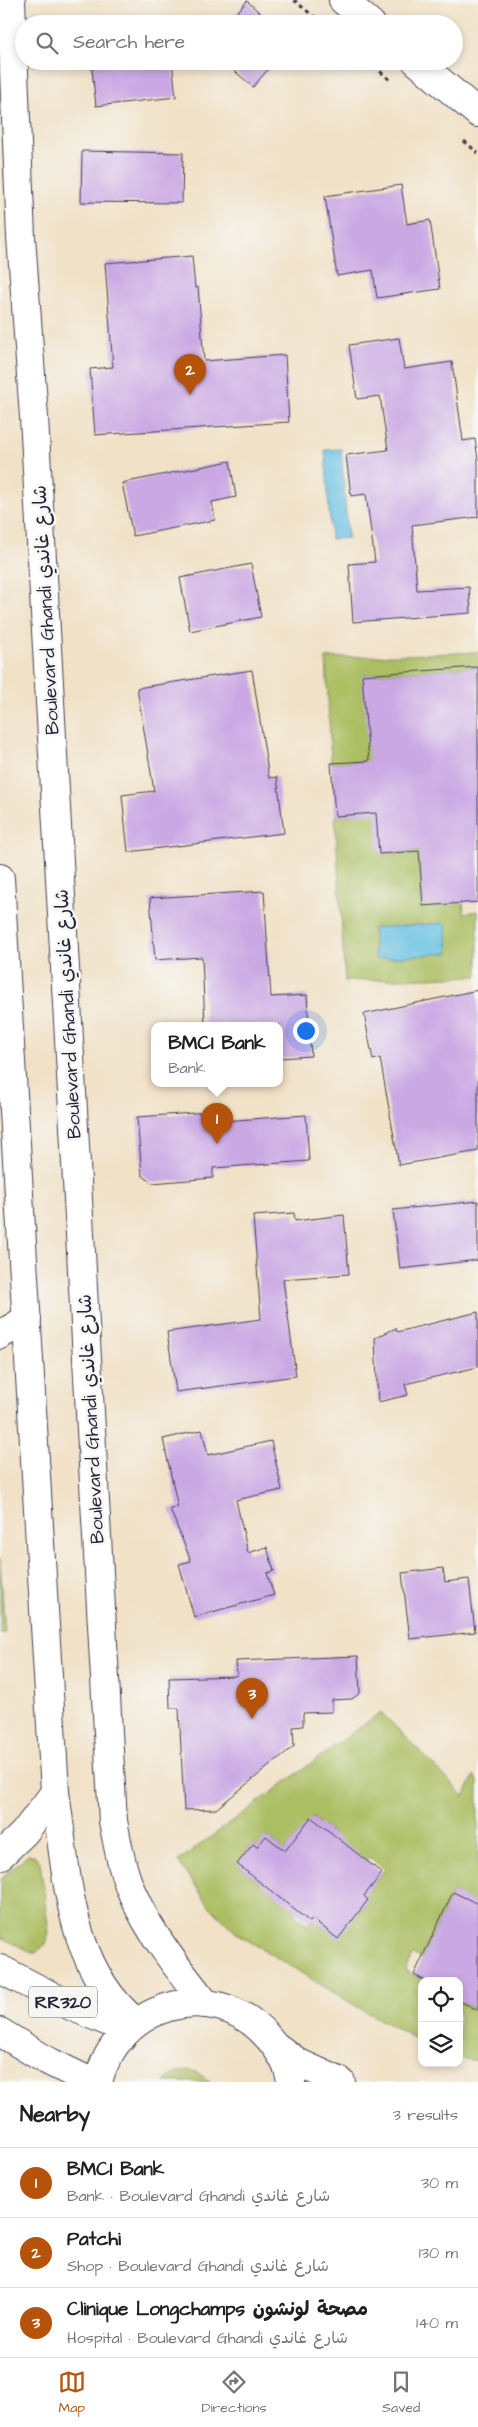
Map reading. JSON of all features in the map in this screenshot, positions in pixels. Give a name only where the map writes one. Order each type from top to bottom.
[{"type":"main road","name":"Boulevard Ghandi شارع غاندي","points":[[12,0],[21,238],[34,417],[113,1821],[121,1858],[132,1894],[148,1924],[173,1963],[206,2004]]},
{"type":"main road","points":[[343,0],[360,15]]},
{"type":"main road","points":[[427,70],[478,113]]},
{"type":"main road","points":[[0,878],[6,1087],[27,1319],[55,1792],[72,1904],[84,1952],[107,1994],[132,2026]]},
{"type":"main road","points":[[0,1335],[27,1319]]},
{"type":"main road","points":[[0,1856],[13,1845],[37,1818],[55,1792]]},
{"type":"main road","name":"RR320","points":[[0,1969],[73,2008],[132,2026]]},
{"type":"main road","points":[[98,2082],[108,2055],[132,2026],[161,2009],[183,2004],[206,2004],[233,2011],[258,2026],[277,2047],[299,2063],[342,2082]]},
{"type":"main road","name":"RR320","points":[[0,2032],[46,2060],[91,2082]]},
{"type":"main road","points":[[277,2047],[290,2075],[291,2082]]},
{"type":"path","points":[[294,0],[312,15]]},
{"type":"green space","points":[[478,652],[478,667],[363,675],[478,735],[380,854],[419,851],[463,899],[464,913],[478,911],[478,976],[345,981],[335,816],[359,814],[366,761],[331,763],[326,658]]},
{"type":"green space","points":[[0,1559],[5,1633],[0,1634]]},
{"type":"green space","points":[[381,1712],[464,1796],[474,1776],[478,1781],[478,1904],[453,1892],[422,1959],[413,1954],[405,1970],[418,1977],[418,2004],[416,2008],[418,2009],[418,2040],[364,2011],[236,1933],[210,1907],[178,1861]],"holes":[[[312,1817],[334,1835],[330,1842],[361,1867],[369,1857],[385,1869],[370,1888],[359,1893],[368,1900],[357,1915],[352,1912],[337,1938],[319,1924],[315,1916],[308,1925],[295,1914],[309,1896],[261,1883],[237,1864],[253,1844],[257,1847],[267,1836],[285,1851]]]},
{"type":"green space","points":[[28,1855],[34,1855],[40,1862],[49,1933],[46,1944],[37,1952],[31,1952],[0,1937],[0,1879]]},
{"type":"green space","points":[[463,2003],[478,2010],[478,2061],[463,2059]]},
{"type":"green space","points":[[187,2070],[197,2072],[210,2082],[164,2082],[177,2072]]},
{"type":"water","points":[[341,449],[348,538],[331,539],[325,450]]},
{"type":"water","points":[[446,923],[449,953],[375,959],[373,928]]},
{"type":"building","points":[[247,1],[262,15],[235,15]]},
{"type":"building","points":[[92,70],[173,70],[176,97],[96,106]]},
{"type":"building","points":[[233,70],[267,70],[253,87]]},
{"type":"building","points":[[82,151],[183,153],[182,203],[81,202]]},
{"type":"building","points":[[401,185],[407,224],[430,220],[440,289],[377,298],[373,270],[337,276],[325,196]]},
{"type":"building","points":[[192,256],[195,288],[198,287],[204,361],[285,355],[289,422],[95,435],[90,369],[113,367],[105,263]]},
{"type":"building","points":[[399,338],[404,369],[452,362],[463,441],[475,439],[478,460],[478,517],[412,525],[417,590],[469,587],[471,613],[353,622],[349,564],[375,562],[366,494],[351,496],[346,455],[388,450],[380,396],[357,399],[349,345]]},
{"type":"building","points":[[230,461],[236,497],[212,502],[215,520],[133,536],[122,483]]},
{"type":"building","points":[[251,564],[261,617],[190,631],[180,578]]},
{"type":"building","points":[[478,667],[478,902],[423,906],[419,851],[379,854],[376,813],[335,816],[331,763],[369,761],[362,675]]},
{"type":"building","points":[[252,670],[269,778],[277,777],[284,833],[128,852],[122,795],[154,791],[137,688]]},
{"type":"building","points":[[264,891],[271,997],[307,995],[311,1056],[283,1058],[283,1022],[205,1022],[202,957],[155,960],[150,898]]},
{"type":"building","points":[[478,990],[478,1151],[399,1165],[380,1058],[373,1060],[364,1014]]},
{"type":"building","points":[[209,1112],[210,1122],[306,1115],[309,1161],[213,1168],[213,1178],[152,1183],[142,1175],[137,1117]]},
{"type":"building","points":[[478,1201],[478,1260],[400,1269],[393,1210]]},
{"type":"building","points":[[294,1213],[295,1221],[344,1215],[349,1274],[283,1279],[296,1376],[176,1392],[167,1332],[261,1319],[253,1216]]},
{"type":"building","points":[[478,1312],[478,1367],[405,1384],[408,1395],[378,1402],[375,1338],[396,1328],[397,1332]]},
{"type":"building","points":[[202,1430],[208,1455],[271,1441],[282,1490],[236,1500],[248,1553],[267,1547],[274,1571],[267,1573],[274,1595],[194,1617],[179,1564],[191,1561],[170,1509],[178,1507],[163,1439]]},
{"type":"building","points":[[443,1568],[445,1582],[469,1579],[475,1632],[410,1639],[402,1573]]},
{"type":"building","points":[[358,1656],[360,1693],[352,1699],[332,1700],[332,1712],[303,1713],[303,1726],[293,1727],[294,1746],[216,1809],[184,1810],[179,1708],[170,1708],[169,1678],[237,1676],[236,1661]]},
{"type":"building","points":[[311,1817],[382,1873],[364,1896],[368,1900],[338,1939],[313,1919],[310,1922],[237,1864],[253,1844],[257,1847],[266,1836],[285,1851]]},
{"type":"building","points":[[453,1892],[478,1904],[478,2010],[463,2003],[463,1977],[418,1977],[414,1975]]},
{"type":"place","name":"Patchi","points":[[190,395]]},
{"type":"place","name":"BMCI Bank","points":[[217,1144]]},
{"type":"place","name":"Clinique Longchamps مصحة لونشون","points":[[252,1719]]}]
